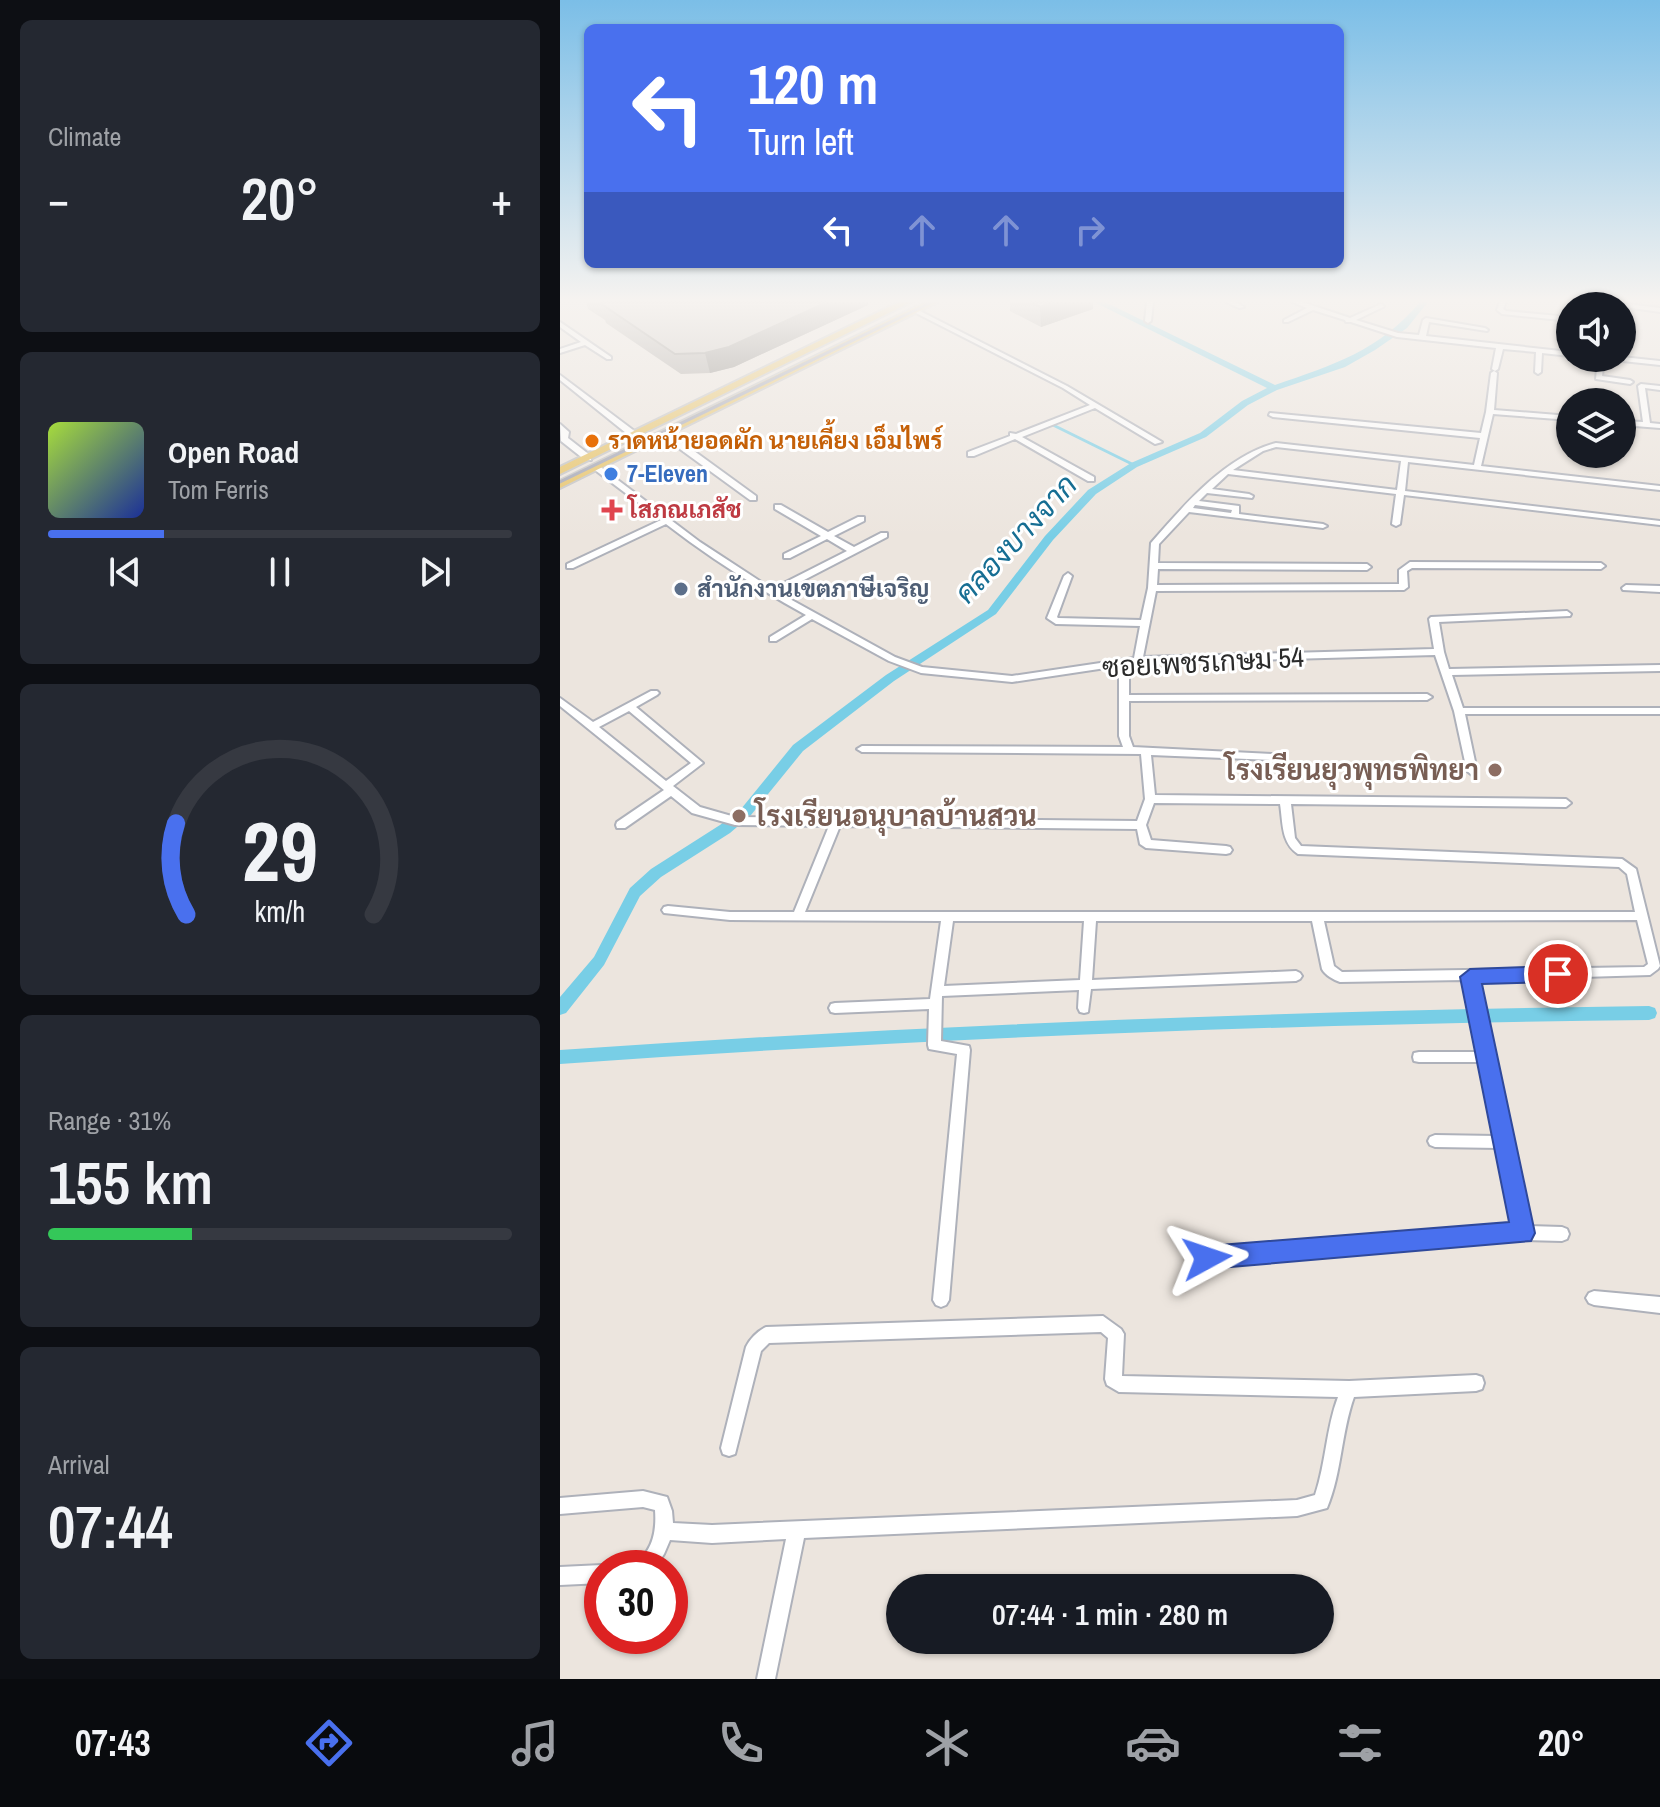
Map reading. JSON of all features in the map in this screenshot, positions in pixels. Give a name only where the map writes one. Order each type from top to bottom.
[{"type":"main road","points":[[561,470],[746,380]]},
{"type":"main road","points":[[560,485],[774,380]]},
{"type":"street","points":[[564,380],[634,435]]},
{"type":"street","points":[[1052,380],[1158,442]]},
{"type":"street","points":[[1477,468],[1494,380]]},
{"type":"street","points":[[1617,380],[1630,382]]},
{"type":"street","points":[[1647,425],[1641,386],[1660,388]]},
{"type":"street","points":[[971,454],[1094,406]]},
{"type":"street","points":[[1490,412],[1556,417]]},
{"type":"street","points":[[1273,415],[1485,436]]},
{"type":"street","points":[[1636,424],[1660,426]]},
{"type":"street","points":[[560,426],[565,432],[564,439],[588,458]]},
{"type":"street","points":[[665,434],[753,498]]},
{"type":"street","points":[[1013,436],[1091,479]]},
{"type":"street","points":[[1138,660],[1152,588],[1155,543],[1227,472],[1272,445],[1660,488]]},
{"type":"street","points":[[1396,524],[1405,459]]},
{"type":"street","name":"ซอยเพชรเกษม 54","points":[[595,467],[666,521],[772,593],[892,659],[921,670],[1012,679],[1138,660],[1439,652]]},
{"type":"street","points":[[1227,472],[1660,523]]},
{"type":"street","points":[[1208,491],[1249,496]]},
{"type":"street","points":[[1192,506],[1323,526]]},
{"type":"street","points":[[778,507],[854,551]]},
{"type":"street","points":[[1235,512],[1248,509]]},
{"type":"street","points":[[787,556],[861,519]]},
{"type":"street","points":[[570,566],[666,521]]},
{"type":"street","points":[[772,593],[884,535]]},
{"type":"street","points":[[1152,588],[1404,587],[1403,570],[1410,565],[1601,566]]},
{"type":"street","points":[[1153,566],[1367,567]]},
{"type":"street","points":[[1068,576],[1052,618],[1056,621],[1145,623]]},
{"type":"street","points":[[1626,588],[1660,589]]},
{"type":"street","points":[[1472,771],[1459,711],[1439,652],[1434,619],[1567,614]]},
{"type":"street","points":[[773,639],[811,616]]},
{"type":"street","points":[[1124,663],[1124,736],[1129,750]]},
{"type":"street","points":[[1446,672],[1660,668]]},
{"type":"street","points":[[592,727],[654,693]]},
{"type":"street","points":[[1125,698],[1427,697]]},
{"type":"street","points":[[560,701],[667,789],[710,815],[750,821],[836,823],[1141,825]]},
{"type":"street","points":[[621,825],[698,763],[630,707]]},
{"type":"street","points":[[1459,711],[1660,711]]},
{"type":"street","points":[[862,749],[1129,750],[1272,757]]},
{"type":"street","points":[[1146,752],[1150,799],[1141,825],[1146,844],[1152,847],[1226,850]]},
{"type":"street","points":[[1150,799],[1566,803]]},
{"type":"street","points":[[1285,799],[1290,839],[1298,850],[1622,863],[1632,872],[1652,971],[1470,977],[1333,976],[1328,969],[1317,915]]},
{"type":"street","points":[[798,916],[836,823]]},
{"type":"street","points":[[668,910],[798,916],[948,917],[1643,916]]},
{"type":"street","points":[[1084,1008],[1090,916]]},
{"type":"street","points":[[941,1300],[964,1050],[934,1047],[936,998],[948,917]]},
{"type":"street","points":[[835,1008],[1086,983],[1296,976]]},
{"type":"street","points":[[1470,977],[1484,1031],[1523,1233]]},
{"type":"street","points":[[1419,1057],[1489,1057]]},
{"type":"street","points":[[1435,1141],[1505,1142]]},
{"type":"street","points":[[1207,1258],[1523,1233],[1562,1234]]},
{"type":"street","points":[[1594,1298],[1660,1305]]},
{"type":"street","points":[[729,1448],[754,1347],[766,1335],[1103,1324],[1116,1334],[1113,1379],[1119,1384],[1349,1389],[1476,1383]]},
{"type":"street","points":[[662,1531],[712,1534],[1297,1508],[1321,1502],[1329,1484],[1341,1407],[1349,1389]]},
{"type":"street","points":[[560,1506],[656,1500],[665,1510],[657,1550]]},
{"type":"street","points":[[766,1679],[797,1530]]},
{"type":"street","points":[[560,1576],[584,1575]]},
{"type":"waterway","points":[[1258,380],[1274,388]]},
{"type":"waterway","name":"คลองบางจาก","points":[[1274,388],[1297,380]]},
{"type":"waterway","name":"คลองบางจาก","points":[[560,1008],[599,961],[635,892],[656,873],[746,812],[798,748],[890,678],[992,612],[1049,538],[1092,492],[1134,465],[1203,435],[1245,403],[1274,388]]},
{"type":"waterway","points":[[1051,424],[1134,465]]},
{"type":"waterway","points":[[560,1057],[832,1039],[1104,1026],[1376,1017],[1649,1013]]},
{"type":"railway","points":[[560,482],[770,380]]},
{"type":"place","name":"ราดหน้ายอดผัก นายเคี้ยง เอ็มไพร์","points":[[592,441]]},
{"type":"place","name":"7-Eleven","points":[[611,474]]},
{"type":"place","name":"โสภณเภสัช","points":[[612,510]]},
{"type":"place","name":"สำนักงานเขตภาษีเจริญ","points":[[681,589]]},
{"type":"place","name":"โรงเรียนยุวพุทธพิทยา","points":[[1495,770]]},
{"type":"place","name":"โรงเรียนอนุบาลบ้านสวน","points":[[739,816]]},
{"type":"route","points":[[1207,1258],[1523,1233],[1484,1031],[1470,977],[1558,974]]}]
